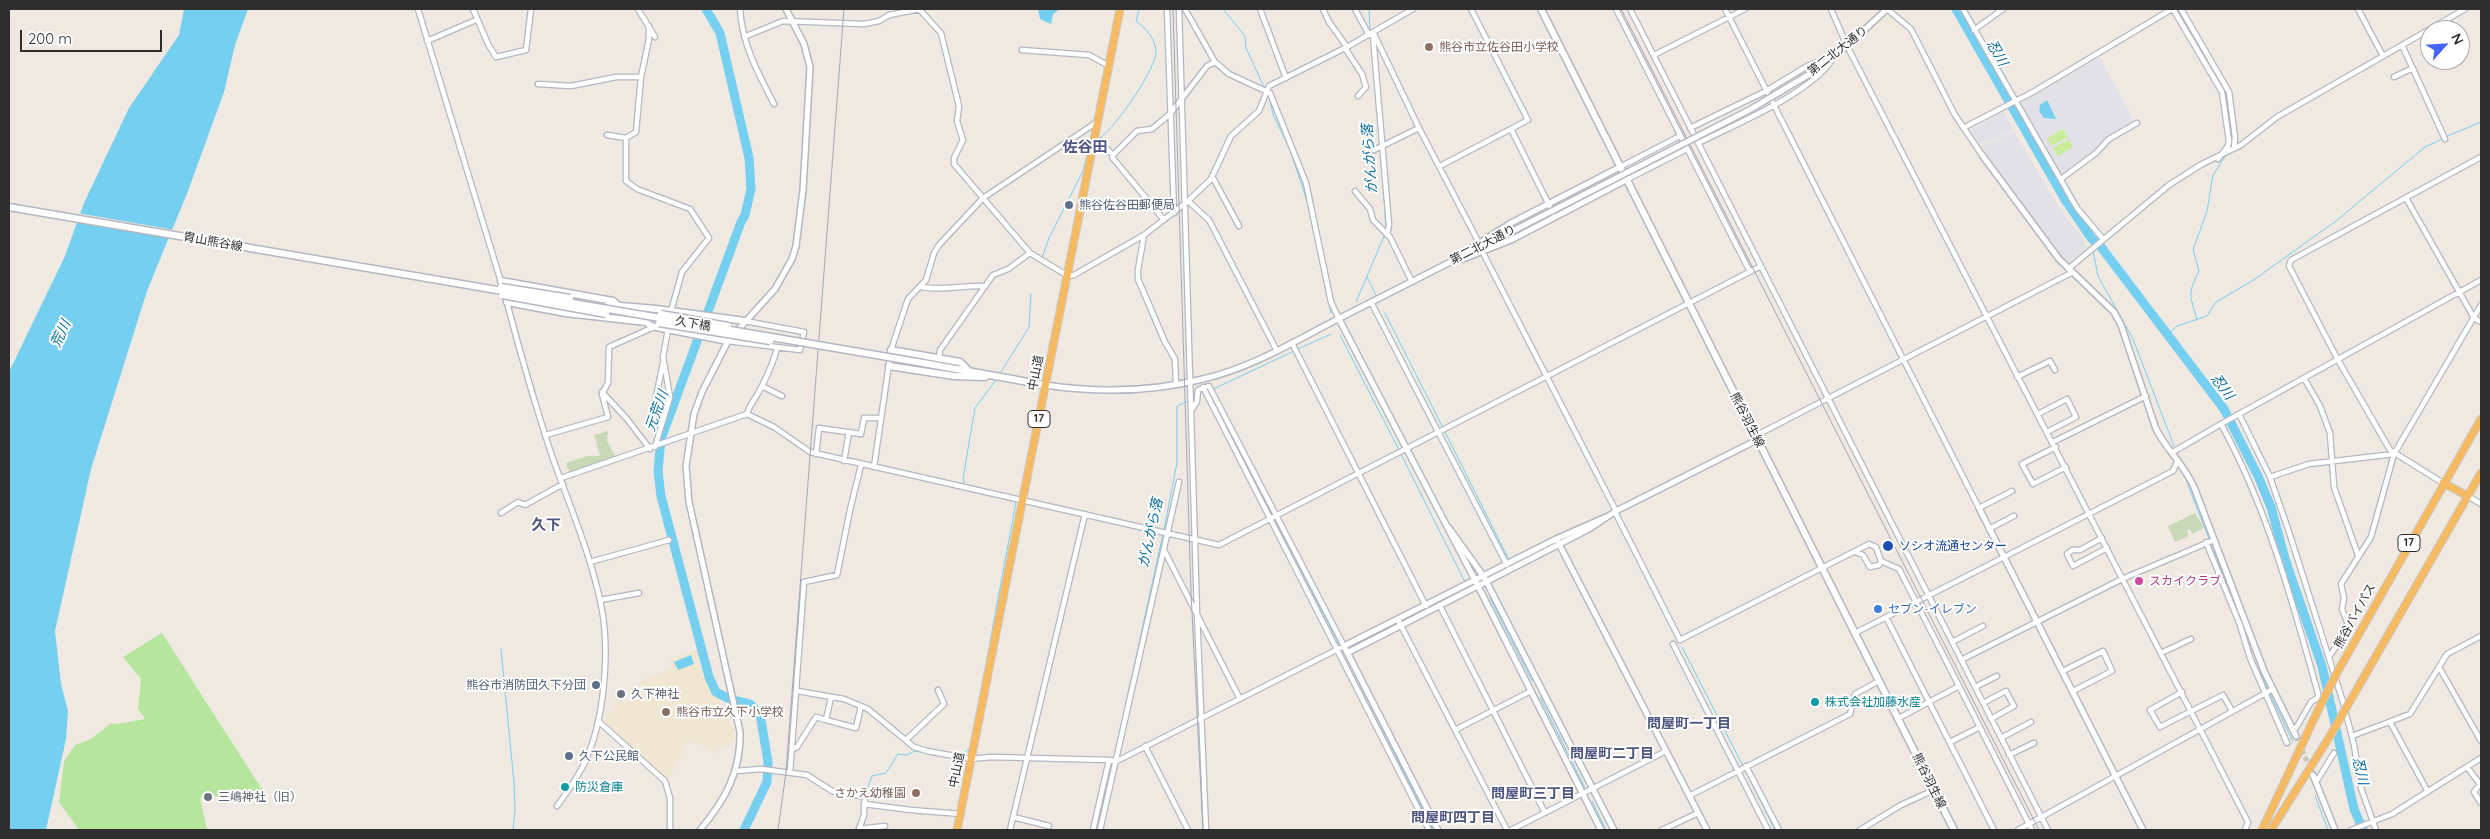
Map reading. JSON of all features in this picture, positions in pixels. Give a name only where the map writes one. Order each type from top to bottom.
[{"type":"highway","name":"中山道","points":[[957,830],[1096,138],[1097,122],[1120,9]]},
{"type":"highway","name":"熊谷バイパス","points":[[2262,830],[2339,669],[2481,419]]},
{"type":"highway","name":"17","points":[[2271,830],[2330,736],[2481,473]]},
{"type":"highway","points":[[2443,483],[2468,496]]},
{"type":"main road","name":"熊谷羽生線","points":[[1541,9],[1954,830]]},
{"type":"main road","name":"胄山熊谷線","points":[[9,207],[417,276]]},
{"type":"main road","name":"久下橋","points":[[417,276],[969,371]]},
{"type":"main road","points":[[450,282],[513,288],[620,307],[671,311],[745,321]]},
{"type":"main road","points":[[450,282],[487,293],[606,314],[624,319]]},
{"type":"main road","points":[[501,282],[613,301],[620,307]]},
{"type":"main road","points":[[507,302],[566,313],[646,322],[668,330],[728,341]]},
{"type":"main road","points":[[642,309],[760,331],[826,347]]},
{"type":"main road","points":[[656,325],[748,339],[826,347]]},
{"type":"main road","points":[[891,350],[963,364],[969,371],[1045,385]]},
{"type":"main road","points":[[889,366],[954,376],[1001,377]]},
{"type":"street","points":[[418,9],[546,435],[590,562],[600,600],[605,648],[603,685],[598,720],[583,767],[557,806]]},
{"type":"street","points":[[473,9],[476,20],[496,57],[526,50],[531,9]]},
{"type":"street","points":[[638,9],[655,37]]},
{"type":"street","points":[[740,9],[744,37],[756,71],[774,104]]},
{"type":"street","points":[[700,830],[723,800],[736,771],[740,738],[732,692],[689,502],[686,466],[690,433],[702,392],[728,341],[775,289],[792,259],[799,228],[810,75],[804,44],[786,9]]},
{"type":"street","points":[[744,37],[783,21],[811,20],[864,24],[879,22],[889,15],[920,9],[941,33],[960,106],[958,122],[964,140],[954,158],[954,164],[1030,253],[1068,276],[1074,275],[1144,235],[1187,202],[1212,176],[1231,136],[1259,111],[1269,86],[1346,48],[1413,9]]},
{"type":"street","points":[[1167,9],[1174,213]]},
{"type":"street","points":[[1179,9],[1187,202],[1197,613],[1206,830]]},
{"type":"street","points":[[1185,9],[1215,62],[1228,74],[1266,90],[1285,129],[1306,183],[1331,302],[1404,450],[1476,584],[1601,830]]},
{"type":"street","points":[[1260,9],[1286,78]]},
{"type":"street","points":[[1323,9],[1329,22],[1362,74],[1366,87],[1358,96]]},
{"type":"street","points":[[1355,9],[1371,33],[1479,243]]},
{"type":"street","points":[[1440,166],[1528,120],[1472,9]]},
{"type":"street","points":[[1616,9],[1750,272]]},
{"type":"street","points":[[1630,9],[2048,830]]},
{"type":"street","points":[[1725,9],[2143,830]]},
{"type":"street","points":[[1654,55],[1745,9]]},
{"type":"street","points":[[1832,9],[1847,46],[2248,822],[2245,830]]},
{"type":"street","points":[[1887,9],[1911,29],[1963,128],[1982,155],[2069,271],[2114,312],[2126,335],[2156,429],[2162,441],[2179,460],[2194,487],[2210,541],[2250,658],[2296,736]]},
{"type":"street","name":"第二北大通り","points":[[1045,385],[1109,391],[1192,382],[1235,369],[1276,351],[1751,108],[1808,75],[1835,56],[1887,9]]},
{"type":"street","points":[[1963,9],[2013,103],[2077,208],[2102,240]]},
{"type":"street","points":[[1974,30],[2003,9]]},
{"type":"street","points":[[1963,128],[2013,103],[2172,9],[2224,97],[2229,141],[2218,159]]},
{"type":"street","points":[[2181,9],[2229,92],[2235,137],[2234,148]]},
{"type":"street","points":[[2358,9],[2383,56]]},
{"type":"street","points":[[1347,653],[1440,606],[1507,565],[1556,539],[1606,517],[1828,398],[1986,317],[2069,271],[2088,250],[2169,185],[2224,152],[2241,145],[2277,117],[2465,9]]},
{"type":"street","points":[[427,41],[476,20]]},
{"type":"street","points":[[607,136],[626,138],[636,132],[641,78],[649,39],[649,26]]},
{"type":"street","points":[[1371,33],[1379,148],[1388,225],[1386,234]]},
{"type":"street","points":[[2402,45],[2445,139]]},
{"type":"street","points":[[1022,50],[1089,55],[1109,66]]},
{"type":"street","points":[[1690,128],[1766,91],[1809,65],[1835,56]]},
{"type":"street","points":[[1698,143],[1773,105],[1807,84],[1831,65],[1835,56]]},
{"type":"street","points":[[1113,155],[1137,131],[1152,129],[1170,114],[1207,66],[1215,62]]},
{"type":"street","points":[[2394,77],[2413,68]]},
{"type":"street","points":[[538,84],[571,86],[616,77],[641,78]]},
{"type":"street","points":[[874,467],[891,350],[908,299],[922,287],[939,246],[983,198],[1097,122]]},
{"type":"street","points":[[2061,179],[2096,153],[2109,139],[2137,123]]},
{"type":"street","points":[[1379,148],[1419,128]]},
{"type":"street","points":[[1511,129],[1555,217]]},
{"type":"street","points":[[1446,264],[1501,228],[1680,136]]},
{"type":"street","points":[[626,138],[626,181],[638,189],[690,209],[709,238],[682,272],[671,311]]},
{"type":"street","points":[[1096,138],[1113,155],[1112,157],[1164,220]]},
{"type":"street","points":[[1419,278],[1555,217],[1687,149]]},
{"type":"street","points":[[2443,483],[2394,454],[2338,360],[2289,266],[2292,260],[2481,157]]},
{"type":"street","points":[[1212,176],[1239,226]]},
{"type":"street","points":[[1355,191],[1363,199],[1371,217],[1386,234],[1412,282]]},
{"type":"street","points":[[2406,198],[2458,292],[2474,318],[2481,322]]},
{"type":"street","points":[[1187,202],[1209,220],[1276,351]]},
{"type":"street","points":[[1144,235],[1138,279],[1165,342],[1175,359],[1176,384]]},
{"type":"street","points":[[1482,251],[1680,640],[1873,544],[1881,561],[1899,569],[2032,830]]},
{"type":"street","points":[[939,359],[940,350],[993,275],[1008,269],[1030,253]]},
{"type":"street","points":[[561,478],[653,448],[690,433],[747,414],[756,416],[774,427],[808,452],[1219,545],[1359,475],[1440,431],[1761,266]]},
{"type":"street","points":[[2173,452],[2481,280]]},
{"type":"street","points":[[922,287],[928,289],[966,285],[984,286]]},
{"type":"street","points":[[1371,302],[1440,431],[1507,565]]},
{"type":"street","points":[[2329,657],[2349,627],[2342,608],[2344,598],[2341,584],[2358,554],[2371,537],[2394,454],[2481,305]]},
{"type":"street","points":[[728,341],[800,350],[804,332],[745,321]]},
{"type":"street","points":[[546,435],[608,417],[603,404],[602,392],[608,383],[609,347],[656,325]]},
{"type":"street","points":[[655,402],[668,330]]},
{"type":"street","points":[[1292,343],[1426,606]]},
{"type":"street","points":[[747,414],[749,405],[762,386],[775,359],[777,348]]},
{"type":"street","points":[[653,448],[670,397],[663,357]]},
{"type":"street","points":[[2017,377],[2050,360],[2055,370]]},
{"type":"street","points":[[2304,378],[2320,406],[2330,433],[2334,487],[2358,554]]},
{"type":"street","points":[[762,386],[782,396]]},
{"type":"street","points":[[1192,409],[1197,401],[1198,390],[1209,386],[1438,830]]},
{"type":"street","points":[[1202,387],[1429,830]]},
{"type":"street","points":[[602,392],[653,448]]},
{"type":"street","points":[[2066,467],[2033,484],[2022,464],[2146,396]]},
{"type":"street","points":[[2038,414],[2067,399],[2076,417],[2047,432]]},
{"type":"street","points":[[2239,414],[2270,477],[2329,657],[2352,736],[2361,788],[2376,830]]},
{"type":"street","points":[[816,454],[819,428],[860,434],[864,418],[881,418]]},
{"type":"street","points":[[2221,424],[2242,464],[2256,497],[2294,608],[2319,697],[2311,702],[2296,728],[2292,729]]},
{"type":"street","points":[[844,461],[849,432]]},
{"type":"street","points":[[2270,477],[2309,464],[2394,454]]},
{"type":"street","points":[[1856,633],[2172,471],[2179,460]]},
{"type":"street","points":[[790,772],[804,582],[837,576],[861,465]]},
{"type":"street","points":[[1100,830],[1179,482]]},
{"type":"street","points":[[501,513],[518,502],[525,505],[563,484]]},
{"type":"street","points":[[1979,508],[2012,491]]},
{"type":"street","points":[[2468,496],[2481,504]]},
{"type":"street","points":[[1010,830],[1085,514]]},
{"type":"street","points":[[1440,516],[1485,579],[1614,830]]},
{"type":"street","points":[[1989,529],[2014,516]]},
{"type":"street","points":[[1485,579],[1589,530],[1606,517]]},
{"type":"street","points":[[2102,538],[2080,550],[2072,550],[2067,554],[2073,566],[2107,548]]},
{"type":"street","points":[[1556,539],[1707,830]]},
{"type":"street","points":[[590,562],[669,540]]},
{"type":"street","points":[[1961,660],[2122,579],[2210,541]]},
{"type":"street","points":[[2210,541],[2288,743]]},
{"type":"street","points":[[1164,550],[1240,698]]},
{"type":"street","points":[[1855,552],[1863,555],[1870,567],[1879,565],[1881,561]]},
{"type":"street","points":[[797,691],[844,699],[868,709],[914,747],[927,751],[971,759],[991,757],[1117,761],[1336,649],[1476,584]]},
{"type":"street","points":[[600,600],[639,593]]},
{"type":"street","points":[[1440,606],[1545,813]]},
{"type":"street","points":[[1886,617],[1994,830]]},
{"type":"street","points":[[1398,620],[1507,830]]},
{"type":"street","points":[[1952,642],[1983,626]]},
{"type":"street","points":[[2352,736],[2410,714],[2447,654],[2481,636]]},
{"type":"street","points":[[2161,653],[2191,639]]},
{"type":"street","points":[[1673,644],[1768,830]]},
{"type":"street","points":[[2063,671],[2103,651],[2112,671],[2073,691]]},
{"type":"street","points":[[2439,667],[2481,741]]},
{"type":"street","points":[[1975,687],[1997,676]]},
{"type":"street","points":[[1689,796],[1850,714],[1855,694],[1880,681]]},
{"type":"street","points":[[1899,718],[1959,686]]},
{"type":"street","points":[[906,740],[944,704],[938,690]]},
{"type":"street","points":[[1455,730],[1531,691]]},
{"type":"street","points":[[1983,703],[2006,691],[2014,706],[1991,718]]},
{"type":"street","points":[[2018,830],[2269,691]]},
{"type":"street","points":[[2182,692],[2150,710],[2160,727],[2223,695],[2232,711]]},
{"type":"street","points":[[826,720],[831,697]]},
{"type":"street","points":[[793,749],[797,747],[816,717],[856,728],[861,706]]},
{"type":"street","points":[[598,720],[666,781],[670,798],[670,830]]},
{"type":"street","points":[[2001,738],[2031,722]]},
{"type":"street","points":[[2390,722],[2428,792]]},
{"type":"street","points":[[1950,742],[1980,726]]},
{"type":"street","points":[[2009,755],[2034,743]]},
{"type":"street","points":[[1145,746],[1188,830]]},
{"type":"street","points":[[1511,830],[1666,751]]},
{"type":"street","points":[[2334,752],[2318,779],[2314,778],[2335,830]]},
{"type":"street","points":[[2352,830],[2392,814],[2481,758]]},
{"type":"street","points":[[1093,830],[1109,760]]},
{"type":"street","points":[[1746,766],[1779,830]]},
{"type":"street","points":[[2468,767],[2480,784],[2474,792],[2481,802]]},
{"type":"street","points":[[736,771],[761,769],[807,775],[832,791],[866,797],[864,815],[859,829],[885,826]]},
{"type":"street","points":[[1860,830],[1901,805],[1934,790]]},
{"type":"street","points":[[864,804],[961,814]]},
{"type":"street","points":[[1662,830],[1698,813]]},
{"type":"street","points":[[1013,817],[1049,826]]},
{"type":"shaded area","points":[[2100,57],[2134,122],[2112,135],[2097,147],[2095,152],[2061,176],[2019,104]]},
{"type":"shaded area","points":[[2004,111],[2013,131],[1981,145],[1970,130]]},
{"type":"shaded area","points":[[2014,132],[2067,220],[2082,236],[2087,249],[2067,264],[1981,146]]},
{"type":"shaded area","name":"熊谷市立久下小学校","points":[[698,649],[700,668],[707,686],[721,698],[720,708],[733,729],[734,741],[712,753],[700,744],[687,742],[667,780],[604,723],[616,699],[625,703],[638,697],[637,691],[643,689],[640,682],[672,668],[669,659]]},
{"type":"green space","points":[[2063,129],[2068,137],[2052,146],[2047,138]]},
{"type":"green space","points":[[2069,139],[2073,147],[2058,156],[2053,148]]},
{"type":"green space","points":[[608,431],[607,441],[616,458],[570,474],[566,463],[588,456],[600,456],[594,435]]},
{"type":"green space","points":[[2195,513],[2204,528],[2192,534],[2190,529],[2187,530],[2189,536],[2175,542],[2168,526]]},
{"type":"green space","points":[[162,633],[263,791],[228,802],[209,793],[200,798],[207,830],[79,830],[59,802],[64,761],[75,745],[91,739],[110,724],[145,719],[138,709],[141,679],[123,657]]},
{"type":"water","name":"荒川","points":[[184,9],[248,9],[235,45],[224,92],[188,191],[147,291],[91,469],[55,631],[61,684],[68,711],[66,739],[46,830],[9,830],[9,372],[65,256],[84,203],[129,108],[179,35]]},
{"type":"water","points":[[1038,9],[1060,9],[1053,14],[1051,24],[1040,19]]},
{"type":"water","points":[[2047,100],[2056,119],[2044,118],[2039,111],[2040,105]]},
{"type":"water","points":[[691,655],[694,664],[678,670],[674,662]]},
{"type":"pier","points":[[77,213],[175,230],[172,237],[75,221]]},
{"type":"waterway","name":"元荒川","points":[[706,9],[720,33],[749,158],[751,189],[745,215],[661,439],[658,471],[661,496],[709,677],[716,692],[727,698],[750,704],[760,714],[768,762],[767,782],[744,830]]},
{"type":"waterway","points":[[1100,138],[1107,132],[1134,97],[1155,58],[1156,50],[1151,37],[1136,21],[1139,9]]},
{"type":"waterway","points":[[1223,9],[1245,36],[1246,48],[1263,85]]},
{"type":"waterway","name":"がんがら落","points":[[1369,9],[1370,30]]},
{"type":"waterway","name":"忍川","points":[[1956,9],[2064,198],[2091,238],[2101,247],[2224,409],[2258,476],[2271,507],[2285,559],[2322,666],[2354,809],[2363,830]]},
{"type":"waterway","points":[[2177,9],[2225,93],[2232,148]]},
{"type":"waterway","name":"がんがら落","points":[[1371,37],[1380,142]]},
{"type":"waterway","points":[[1270,102],[1274,117],[1289,147],[1308,204]]},
{"type":"waterway","points":[[2445,137],[2481,122]]},
{"type":"waterway","points":[[2169,334],[2177,326],[2207,316],[2216,302],[2255,279],[2336,221],[2425,147],[2442,139]]},
{"type":"waterway","points":[[1042,258],[1049,238],[1083,171],[1089,147]]},
{"type":"waterway","points":[[2197,320],[2191,290],[2199,271],[2193,250],[2207,211],[2213,175],[2226,155]]},
{"type":"waterway","name":"がんがら落","points":[[1382,166],[1386,230]]},
{"type":"waterway","points":[[1311,218],[1331,313]]},
{"type":"waterway","name":"がんがら落","points":[[1356,302],[1385,234]]},
{"type":"waterway","name":"忍川","points":[[2091,238],[2092,247]]},
{"type":"waterway","points":[[2093,251],[2098,276],[2133,339],[2174,446]]},
{"type":"waterway","points":[[1367,277],[1376,295]]},
{"type":"waterway","points":[[1001,372],[1029,327],[1031,294]]},
{"type":"waterway","points":[[1385,313],[1443,428]]},
{"type":"waterway","name":"がんがら落","points":[[1298,349],[1331,334]]},
{"type":"waterway","points":[[1340,335],[1399,450]]},
{"type":"waterway","name":"がんがら落","points":[[1207,392],[1294,351]]},
{"type":"waterway","points":[[965,486],[963,479],[975,408],[996,380]]},
{"type":"waterway","points":[[1209,391],[1272,513]]},
{"type":"waterway","name":"がんがら落","points":[[1164,530],[1177,462],[1177,406],[1188,401]]},
{"type":"waterway","points":[[1445,432],[1509,560]]},
{"type":"waterway","points":[[1401,454],[1465,582]]},
{"type":"waterway","points":[[2185,477],[2209,539]]},
{"type":"waterway","points":[[966,490],[1016,502],[971,744]]},
{"type":"waterway","points":[[1275,520],[1339,644]]},
{"type":"waterway","name":"がんがら落","points":[[1114,758],[1163,534]]},
{"type":"waterway","points":[[2211,543],[2268,690]]},
{"type":"waterway","points":[[1490,598],[1532,681]]},
{"type":"waterway","points":[[1682,647],[1743,766]]},
{"type":"waterway","points":[[501,649],[514,783],[515,810],[513,830]]},
{"type":"waterway","points":[[1343,651],[1433,830]]},
{"type":"waterway","points":[[2270,694],[2293,742]]},
{"type":"waterway","points":[[1540,697],[1585,788]]},
{"type":"waterway","points":[[961,755],[970,748]]},
{"type":"waterway","points":[[865,795],[872,776],[886,773],[898,754],[907,755],[915,751],[956,759]]},
{"type":"waterway","points":[[1745,770],[1775,830]]},
{"type":"waterway","points":[[2315,796],[2328,830]]},
{"type":"waterway","points":[[1592,801],[1606,830]]},
{"type":"waterway","name":"がんがら落","points":[[1098,830],[1100,820]]},
{"type":"waterway","points":[[855,830],[859,821]]},
{"type":"tunnel","points":[[2296,736],[2313,775]]},
{"type":"railway","points":[[778,830],[786,772],[844,9]]},
{"type":"railway","points":[[1173,9],[1191,593],[1203,830]]},
{"type":"railway","points":[[1621,9],[2039,830]]},
{"type":"place","name":"熊谷市立佐谷田小学校","points":[[1429,47]]},
{"type":"place","name":"熊谷佐谷田郵便局","points":[[1069,205]]},
{"type":"place","name":"ソシオ流通センター","points":[[1888,546]]},
{"type":"place","name":"スカイクラブ","points":[[2139,581]]},
{"type":"place","name":"セブン-イレブン","points":[[1878,609]]},
{"type":"place","name":"熊谷市消防団久下分団","points":[[596,685]]},
{"type":"place","name":"久下神社","points":[[621,694]]},
{"type":"place","name":"株式会社加藤水産","points":[[1815,702]]},
{"type":"place","name":"熊谷市立久下小学校","points":[[666,712]]},
{"type":"place","name":"久下公民館","points":[[569,756]]},
{"type":"place","name":"防災倉庫","points":[[565,787]]},
{"type":"place","name":"さかえ幼稚園","points":[[916,793]]},
{"type":"place","name":"三嶋神社（旧）","points":[[208,797]]},
{"type":"district","name":"佐谷田","points":[[1085,147]]},
{"type":"district","name":"久下","points":[[546,525]]},
{"type":"district","name":"問屋町一丁目","points":[[1689,724]]},
{"type":"district","name":"問屋町二丁目","points":[[1612,754]]},
{"type":"district","name":"問屋町三丁目","points":[[1533,794]]},
{"type":"district","name":"問屋町四丁目","points":[[1453,818]]}]
